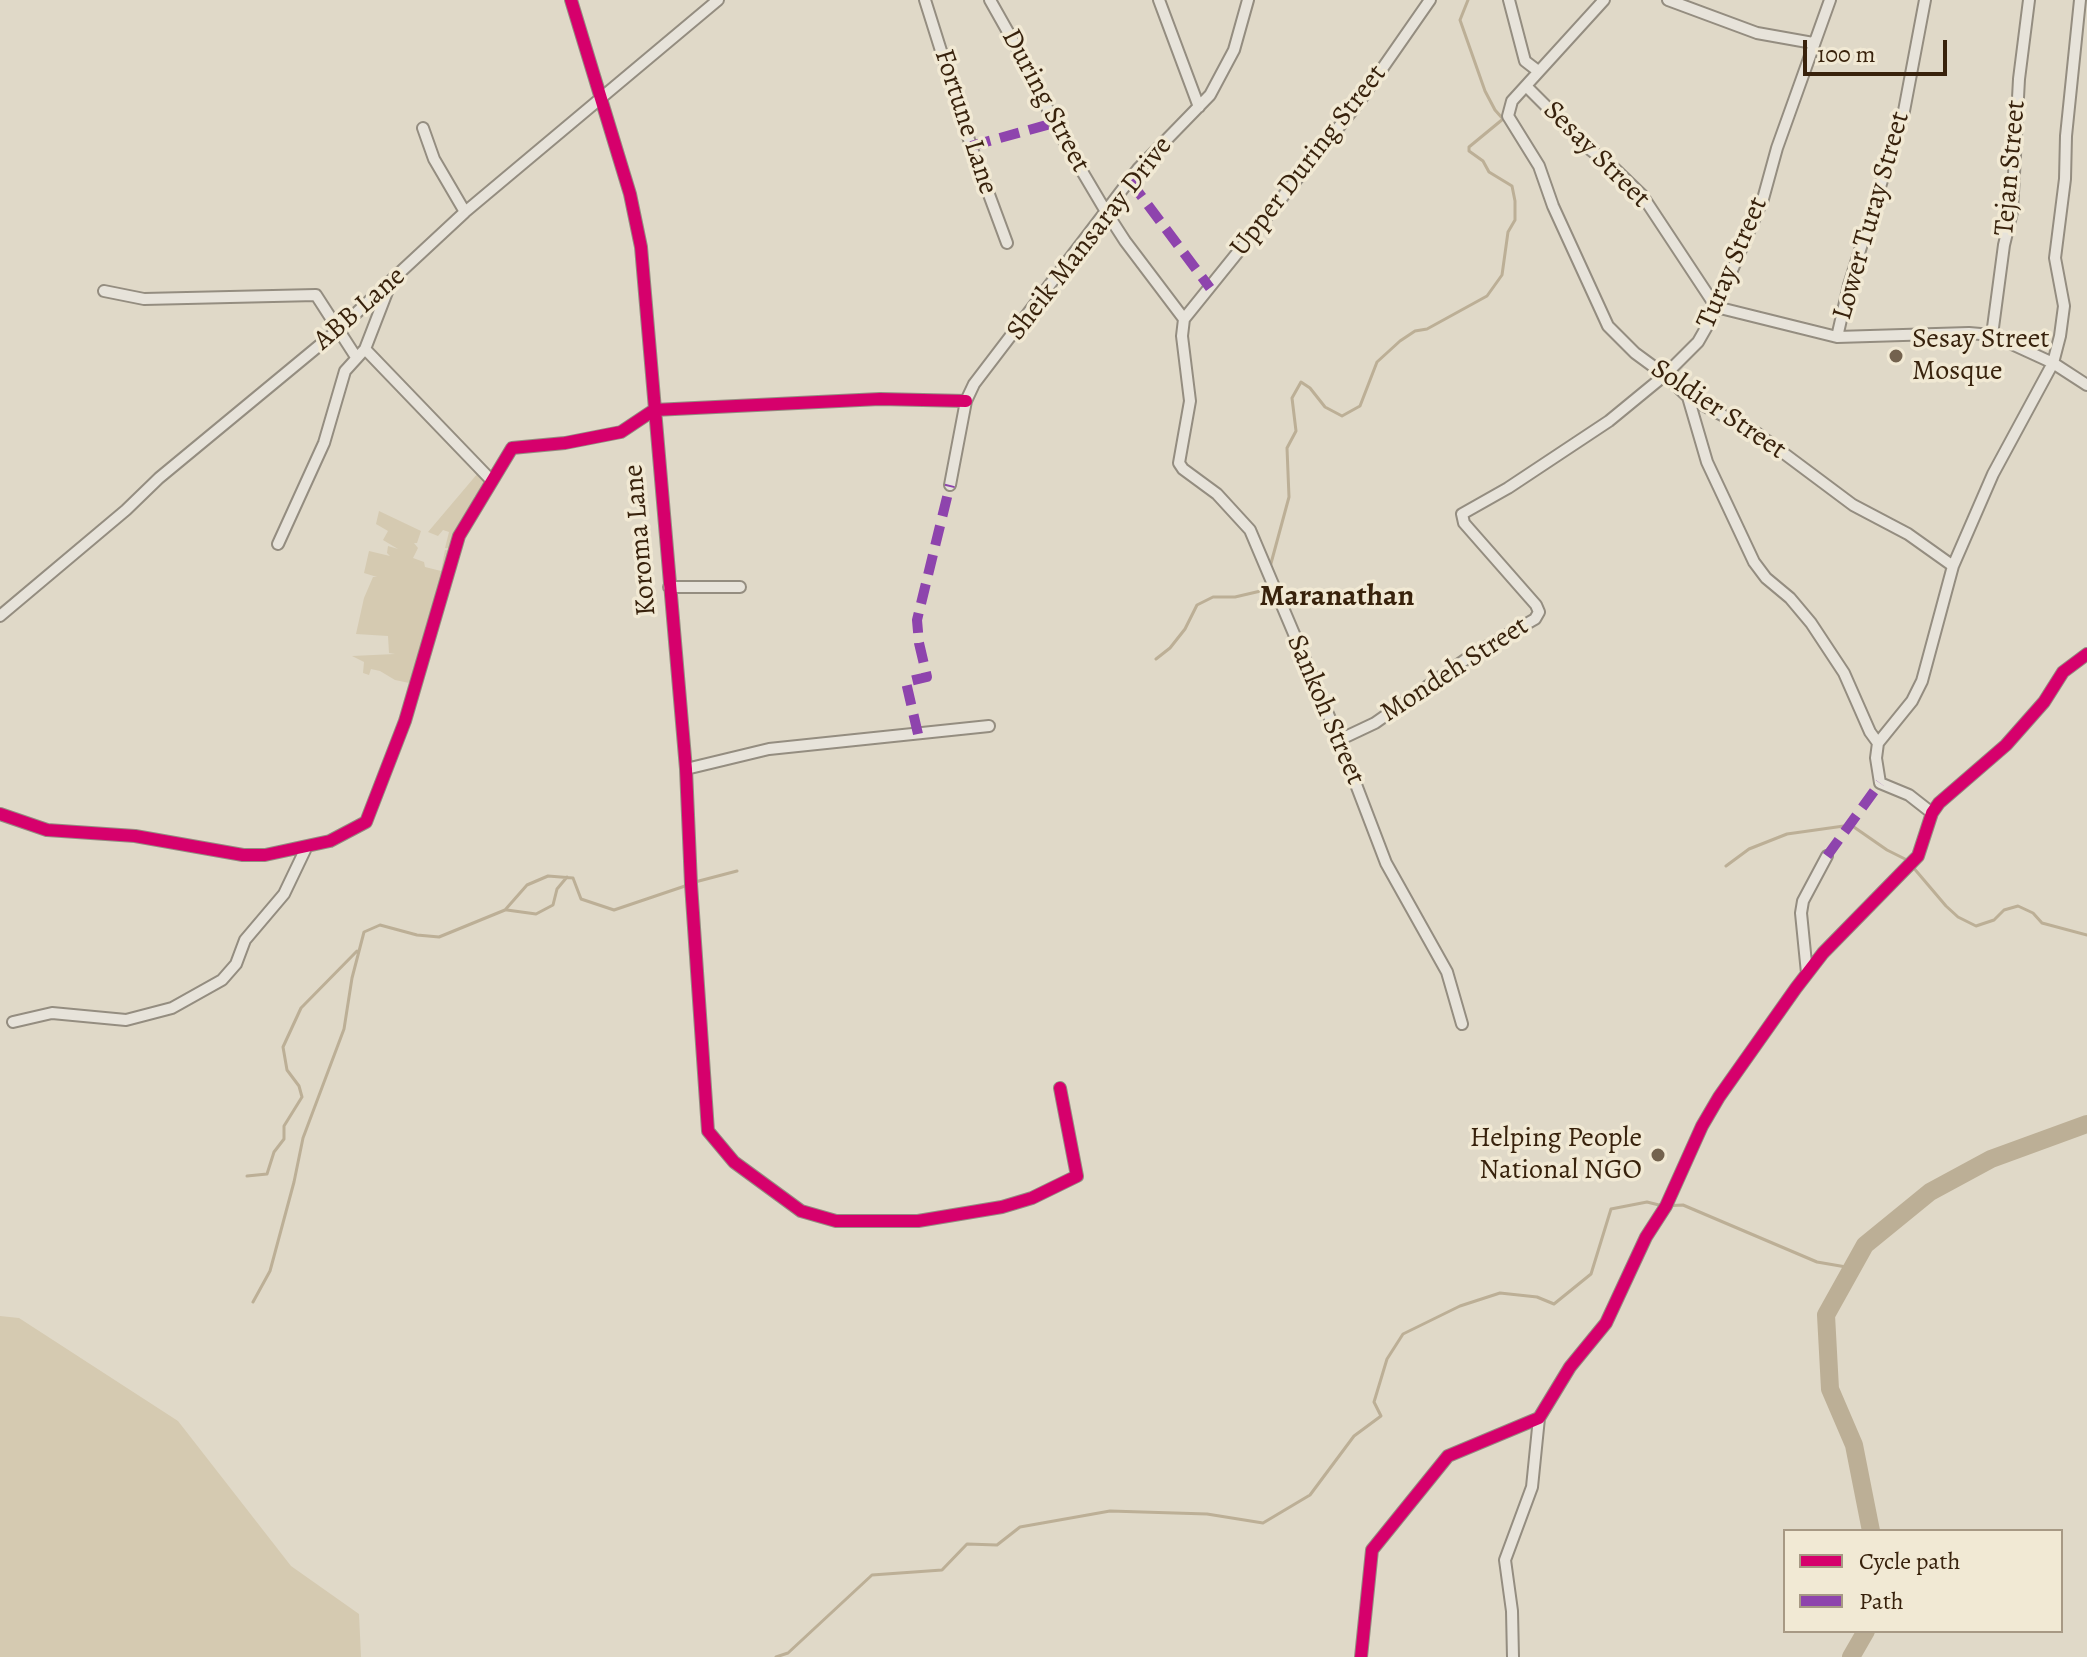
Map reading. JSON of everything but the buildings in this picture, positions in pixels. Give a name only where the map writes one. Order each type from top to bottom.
[{"type":"street","name":"Koroma Lane","points":[[571,0],[630,194],[641,247],[686,769],[708,1131],[734,1162],[801,1211],[836,1221],[918,1221],[1002,1207],[1032,1198],[1077,1176],[1060,1088]]},
{"type":"street","name":"ABB Lane","points":[[0,616],[126,510],[159,478],[338,330],[465,212],[718,0]]},
{"type":"street","name":"Fortune Lane","points":[[925,0],[971,146],[1007,243]]},
{"type":"street","name":"During Street","points":[[990,0],[1030,71],[1057,129],[1105,210],[1184,319]]},
{"type":"street","points":[[1159,0],[1199,107]]},
{"type":"street","name":"Sheik Mansaray Drive","points":[[950,485],[966,401],[974,384],[1023,323],[1105,210],[1162,143],[1199,107],[1223,74],[1238,39],[1248,0]]},
{"type":"street","name":"Upper During Street","points":[[1184,319],[1330,140],[1430,0]]},
{"type":"street","points":[[1509,0],[1525,61],[1538,71]]},
{"type":"street","points":[[1526,86],[1604,0]]},
{"type":"street","points":[[1668,0],[1735,26],[1781,39],[1813,43]]},
{"type":"street","name":"Turay Street","points":[[1464,511],[1508,488],[1609,421],[1665,375],[1698,342],[1763,199],[1777,148],[1830,0]]},
{"type":"street","name":"Lower Turay Street","points":[[1837,337],[1849,285],[1904,111],[1925,0]]},
{"type":"street","name":"Tejan Street","points":[[1992,335],[2004,245],[2012,212],[2019,79],[2029,0]]},
{"type":"street","points":[[1932,813],[1909,795],[1880,783],[1876,758],[1878,743],[1908,708],[1922,681],[1953,566],[1993,474],[2053,363],[2064,306],[2055,258],[2080,0]]},
{"type":"street","name":"Sesay Street","points":[[1526,86],[1588,148],[1642,195],[1716,307]]},
{"type":"street","name":"Soldier Street","points":[[1526,86],[1508,110],[1511,121],[1539,166],[1553,206],[1608,326],[1688,397],[1758,434],[1853,505],[1908,534],[1953,566]]},
{"type":"street","points":[[423,128],[446,182],[465,212]]},
{"type":"street","points":[[278,544],[324,443],[340,384],[360,353],[390,284]]},
{"type":"street","points":[[104,291],[144,299],[316,295],[338,330],[492,481]]},
{"type":"street","points":[[1716,307],[1837,337],[1992,335],[2053,363],[2087,385]]},
{"type":"street","name":"Sankoh Street","points":[[1184,319],[1182,336],[1190,401],[1179,463],[1217,494],[1250,530],[1339,740],[1386,863],[1447,972],[1462,1024]]},
{"type":"street","points":[[1688,397],[1707,462],[1754,562],[1766,578],[1790,598],[1832,651],[1878,743]]},
{"type":"street","points":[[0,814],[47,830],[135,836],[243,855],[265,855],[330,841],[366,822],[405,721],[459,536],[512,448],[565,443],[621,432],[654,410],[880,399],[966,401]]},
{"type":"street","name":"Mondeh Street","points":[[1339,740],[1375,723],[1472,655],[1535,619],[1539,612],[1464,523],[1464,511]]},
{"type":"street","points":[[669,587],[740,587]]},
{"type":"street","points":[[1513,1657],[1512,1611],[1505,1560],[1532,1487],[1539,1418],[1570,1367],[1606,1323],[1646,1237],[1666,1206],[1702,1126],[1719,1097],[1823,953],[1918,856],[1932,813],[1952,790],[2006,745],[2044,702],[2063,672],[2087,654]]},
{"type":"street","points":[[686,769],[769,749],[989,726]]},
{"type":"street","points":[[13,1022],[52,1013],[126,1020],[172,1008],[222,980],[236,964],[245,940],[284,894],[306,848]]},
{"type":"street","points":[[1807,973],[1801,913],[1803,901],[1827,856]]},
{"type":"street","points":[[1361,1657],[1372,1550],[1448,1456],[1539,1418]]},
{"type":"shaded area","points":[[478,473],[488,482],[474,497],[478,499],[452,549],[445,548],[449,532],[443,530],[438,536],[428,532]]},
{"type":"shaded area","points":[[379,511],[421,531],[417,543],[414,543],[418,548],[413,558],[424,562],[425,567],[441,571],[445,550],[452,551],[414,684],[395,680],[371,669],[369,675],[363,673],[364,662],[352,656],[395,654],[389,653],[388,636],[356,634],[364,598],[373,577],[377,577],[364,573],[369,551],[390,556],[388,546],[398,549],[383,540],[388,531],[376,524]]},
{"type":"shaded area","points":[[0,1316],[19,1318],[178,1421],[291,1566],[359,1614],[361,1657],[0,1657]]},
{"type":"waterway","points":[[1270,567],[1289,497],[1287,448],[1296,431],[1292,398],[1301,382],[1325,407],[1342,416],[1360,406],[1377,362],[1400,341],[1487,296],[1502,275],[1508,232],[1515,220],[1515,201],[1512,186],[1489,172],[1483,161],[1469,151],[1469,147],[1503,119],[1485,91],[1460,20],[1468,0]]},
{"type":"waterway","points":[[1156,659],[1170,648],[1185,629],[1197,605],[1213,597],[1235,597],[1265,590],[1268,582]]},
{"type":"waterway","points":[[1726,866],[1749,849],[1787,834],[1851,825],[1907,860]]},
{"type":"waterway","points":[[1912,866],[1946,906],[1958,917],[1976,926],[1994,920],[2004,910],[2018,906],[2033,913],[2042,923],[2087,935]]},
{"type":"waterway","points":[[695,882],[737,871]]},
{"type":"waterway","points":[[253,1302],[270,1271],[303,1138],[344,1029],[352,978],[364,932],[380,925],[417,935],[439,937],[505,910],[527,885],[548,876],[573,878],[581,899],[614,910],[688,885]]},
{"type":"waterway","points":[[507,910],[536,914],[553,905],[557,889],[567,877]]},
{"type":"waterway","points":[[247,1176],[267,1174],[274,1152],[284,1139],[284,1126],[302,1097],[299,1086],[287,1070],[283,1047],[301,1008],[357,951]]},
{"type":"waterway","points":[[1871,1529],[1854,1445],[1830,1389],[1826,1315],[1865,1245],[1930,1192],[1991,1159],[2087,1124]]},
{"type":"waterway","points":[[776,1657],[788,1653],[872,1575],[942,1570],[967,1544],[997,1545],[1020,1527],[1110,1511],[1207,1514],[1263,1523],[1310,1495],[1354,1436],[1381,1416],[1374,1402],[1387,1359],[1403,1334],[1460,1306],[1500,1293],[1537,1297],[1554,1304],[1591,1274],[1611,1209],[1647,1202],[1663,1206],[1683,1205],[1817,1262],[1852,1268]]},
{"type":"waterway","points":[[1851,1657],[1865,1633]]},
{"type":"marked path","points":[[971,146],[1054,123]]},
{"type":"marked path","points":[[1130,181],[1210,288]]},
{"type":"marked path","points":[[918,734],[906,682],[927,677],[917,620],[950,485]]},
{"type":"marked path","points":[[1827,856],[1880,783]]},
{"type":"cycle path","points":[[571,0],[630,194],[641,247],[686,769],[708,1131],[734,1162],[801,1211],[836,1221],[918,1221],[1002,1207],[1032,1198],[1077,1176],[1060,1088]]},
{"type":"cycle path","points":[[0,814],[47,830],[135,836],[243,855],[265,855],[330,841],[366,822],[405,721],[459,536],[512,448],[565,443],[621,432],[654,410],[880,399],[966,401]]},
{"type":"cycle path","points":[[1361,1657],[1372,1550],[1448,1456],[1539,1418],[1570,1367],[1606,1323],[1646,1237],[1666,1206],[1702,1126],[1719,1097],[1796,988],[1823,953],[1918,856],[1932,813],[1939,803],[2006,745],[2044,702],[2063,672],[2087,654]]},
{"type":"place","name":"Sesay Street Mosque","points":[[1896,356]]},
{"type":"place","name":"Helping People National NGO","points":[[1658,1155]]},
{"type":"district","name":"Maranathan","points":[[1337,598]]}]
